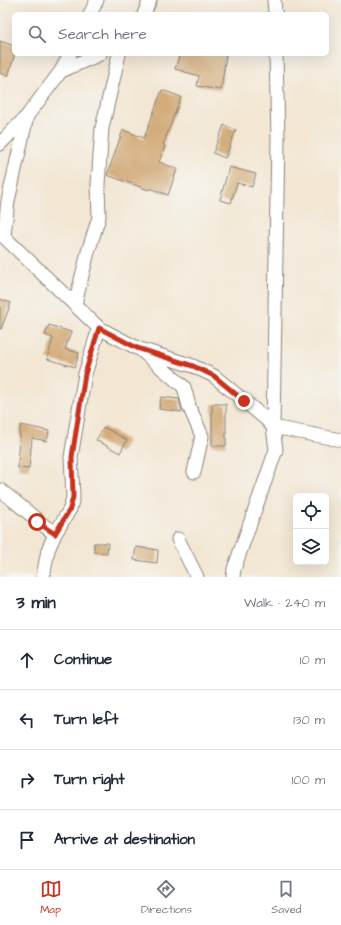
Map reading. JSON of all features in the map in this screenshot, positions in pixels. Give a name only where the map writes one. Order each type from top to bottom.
[{"type":"street","points":[[91,12],[96,0]]},
{"type":"street","points":[[145,12],[150,0]]},
{"type":"street","points":[[274,0],[275,12]]},
{"type":"street","points":[[0,144],[28,116],[61,71],[69,56]]},
{"type":"street","points":[[61,71],[95,56]]},
{"type":"street","points":[[75,304],[88,252],[99,217],[98,184],[102,128],[119,56]]},
{"type":"street","points":[[233,577],[234,569],[276,450],[273,427],[278,139],[276,56]]},
{"type":"street","points":[[28,116],[8,201],[2,234],[99,328],[137,348],[193,366],[214,376],[267,420],[273,427],[341,440]]},
{"type":"street","points":[[43,577],[48,550],[55,534],[70,509],[73,497],[72,457],[85,374],[99,328]]},
{"type":"street","points":[[137,348],[184,387],[189,406],[202,436],[194,472]]},
{"type":"street","points":[[184,387],[193,366]]},
{"type":"street","points":[[0,490],[15,501],[37,522],[55,534]]},
{"type":"street","points":[[178,539],[197,577]]},
{"type":"building","points":[[0,41],[12,45],[12,56],[14,57],[8,76],[0,73]]},
{"type":"building","points":[[179,56],[226,56],[221,90],[197,86],[199,76],[175,69]]},
{"type":"building","points":[[162,90],[181,97],[163,145],[165,146],[159,162],[177,169],[168,195],[107,175],[123,130],[144,138]]},
{"type":"building","points":[[224,125],[236,130],[225,158],[213,153]]},
{"type":"building","points":[[229,167],[256,174],[252,187],[237,183],[231,203],[220,200]]},
{"type":"building","points":[[0,299],[11,303],[1,329],[0,329]]},
{"type":"building","points":[[49,325],[71,332],[65,349],[79,353],[75,367],[47,359],[53,338],[45,335]]},
{"type":"building","points":[[161,397],[179,399],[182,412],[159,409]]},
{"type":"building","points":[[212,404],[226,404],[226,446],[212,446]]},
{"type":"building","points":[[21,425],[49,431],[47,441],[32,438],[29,469],[18,468],[19,435]]},
{"type":"building","points":[[104,427],[127,440],[120,453],[96,440]]},
{"type":"building","points":[[94,543],[108,543],[107,553],[94,552]]},
{"type":"building","points":[[136,547],[158,550],[157,563],[134,560]]},
{"type":"route","points":[[37,522],[55,534],[70,509],[73,497],[72,457],[85,374],[99,328],[137,348],[160,354],[193,366],[214,376],[244,401]]}]
